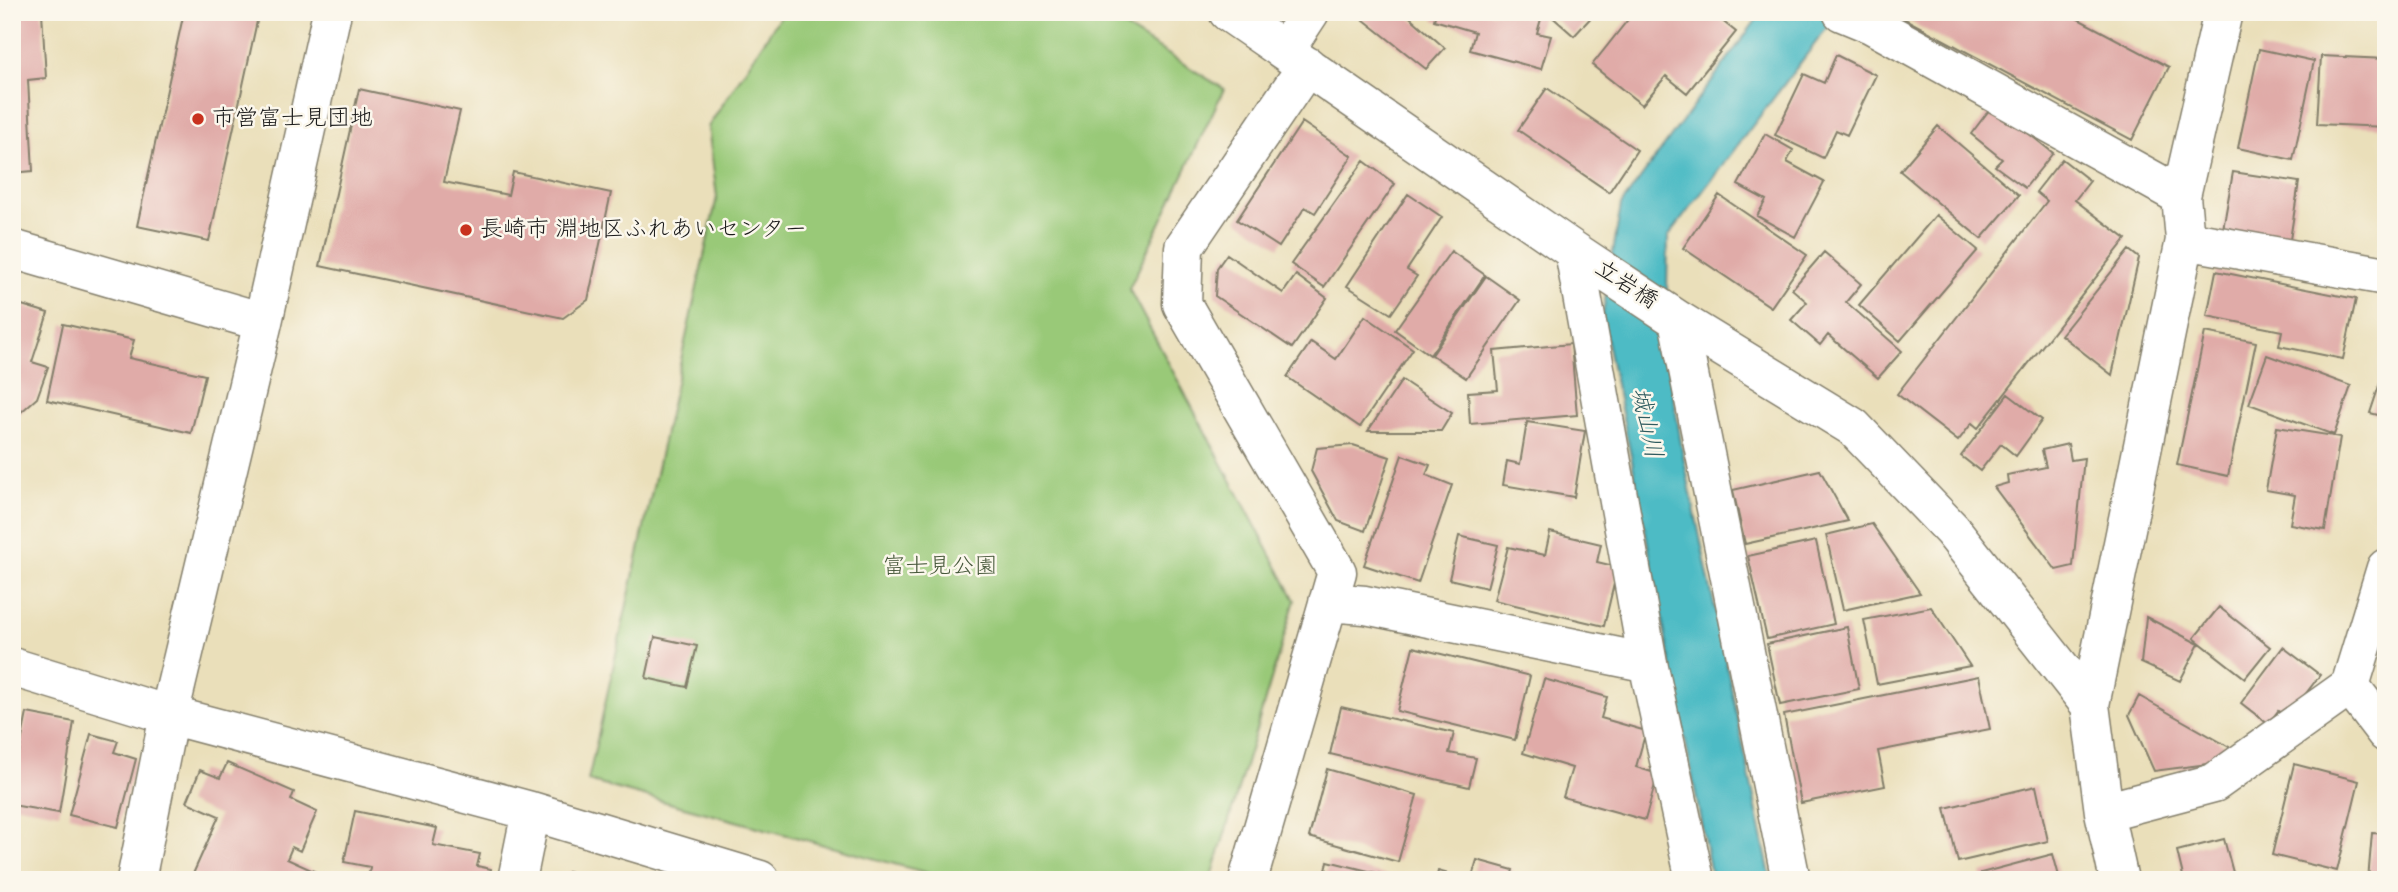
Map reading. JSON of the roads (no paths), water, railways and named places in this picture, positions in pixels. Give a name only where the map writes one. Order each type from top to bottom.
[{"type":"street","points":[[136,880],[169,715],[263,322],[332,12]]},
{"type":"street","name":"立岩橋","points":[[1228,12],[1574,251],[1678,320],[1853,427],[1952,530],[2090,705]]},
{"type":"street","points":[[1248,880],[1337,572],[1182,304],[1184,247],[1296,58],[1310,12]]},
{"type":"street","points":[[2119,880],[2104,811],[2090,705],[2185,240],[2181,196],[2223,12]]},
{"type":"street","points":[[1856,18],[2181,196]]},
{"type":"street","points":[[2185,240],[2386,276]]},
{"type":"street","points":[[12,249],[263,322]]},
{"type":"street","points":[[1574,251],[1648,663],[1695,880]]},
{"type":"street","points":[[1678,320],[1791,880]]},
{"type":"street","points":[[2104,811],[2214,783],[2350,686],[2386,568]]},
{"type":"street","points":[[1328,602],[1366,606],[1648,663]]},
{"type":"street","points":[[12,667],[169,715],[531,811],[760,880]]},
{"type":"street","points":[[2350,686],[2386,733]]},
{"type":"street","points":[[517,880],[531,811]]},
{"type":"water","name":"城山川","points":[[1762,12],[1839,12],[1668,237],[1666,346],[1682,450],[1771,880],[1712,880],[1602,318],[1621,205]]},
{"type":"place","name":"市営富士見団地","points":[[198,119]]},
{"type":"place","name":"長崎市 淵地区ふれあいセンター","points":[[466,230]]},
{"type":"park label","name":"富士見公園","points":[[940,567]]}]
